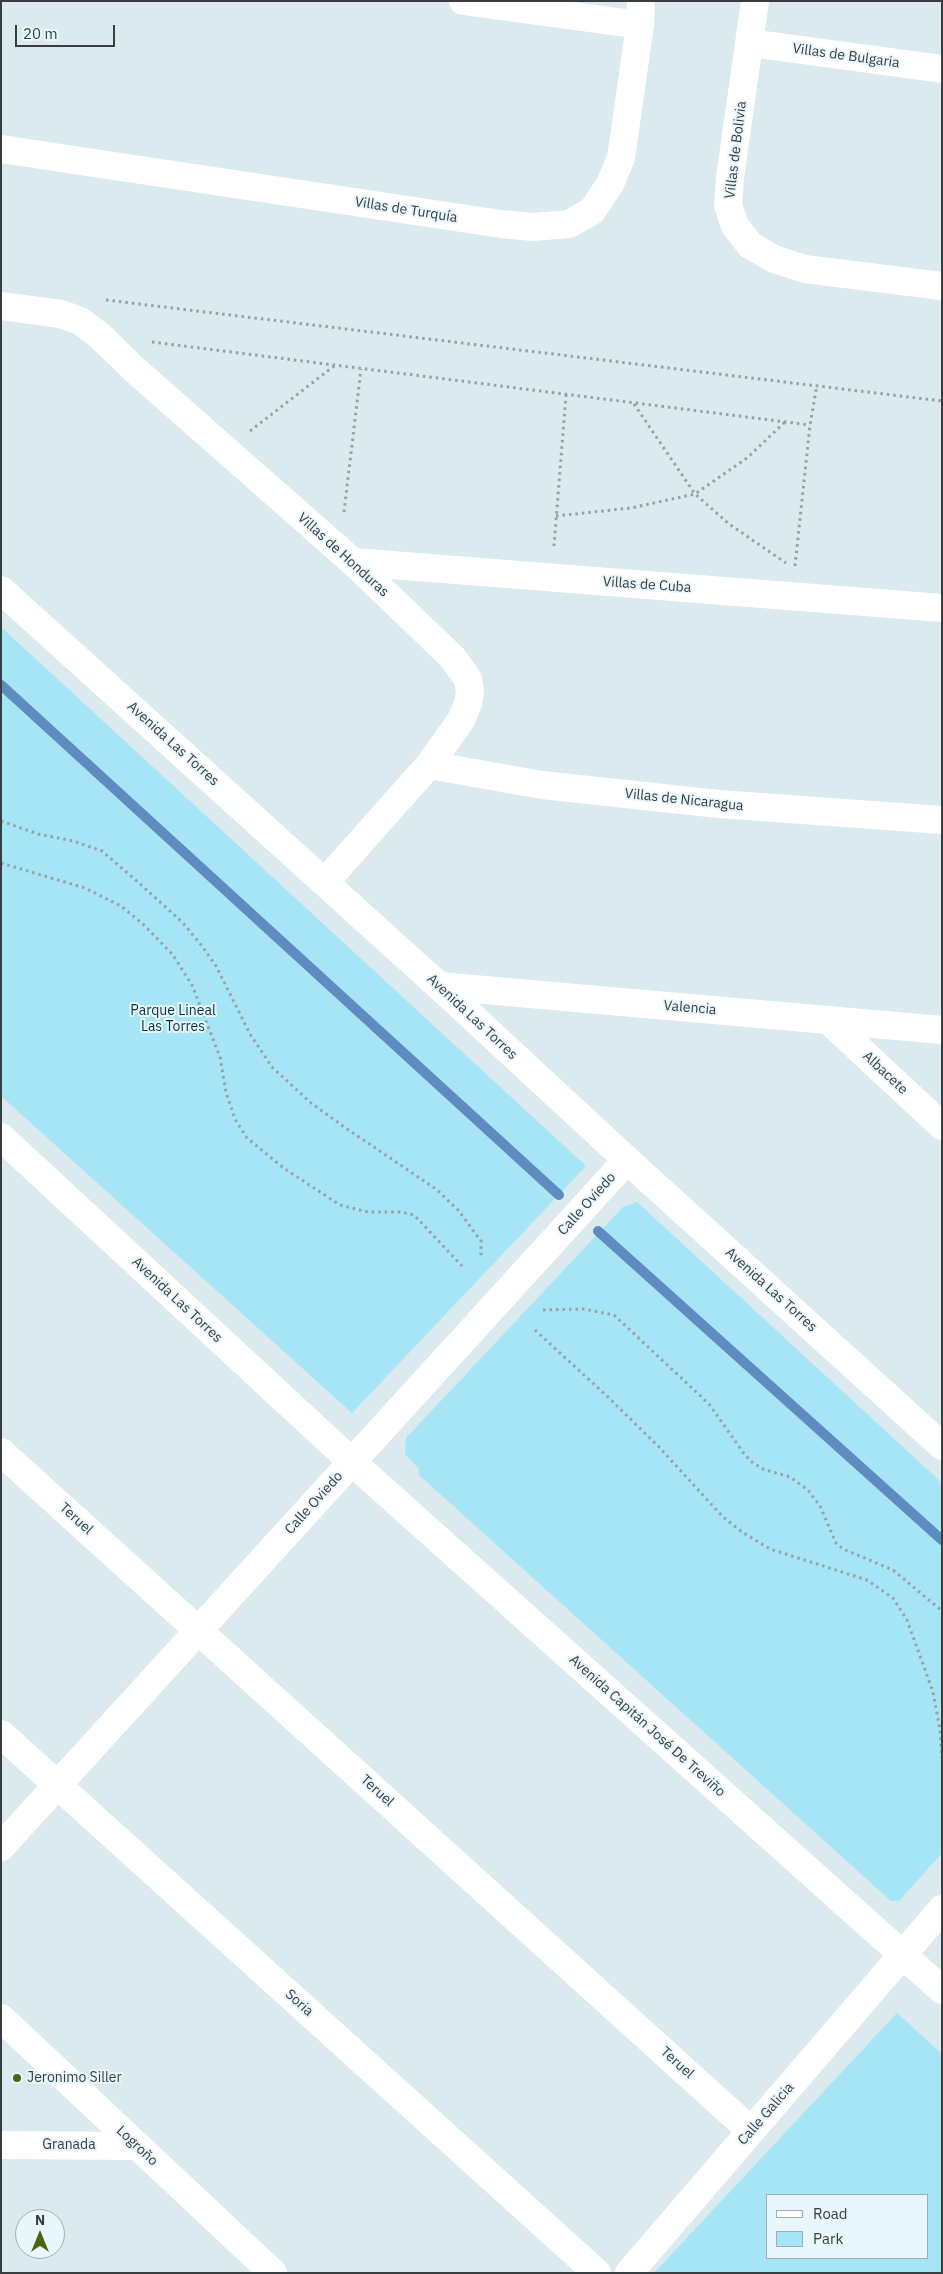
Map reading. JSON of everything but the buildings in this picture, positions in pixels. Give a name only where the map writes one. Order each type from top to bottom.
[{"type":"street","points":[[463,1],[641,13]]},
{"type":"street","name":"Villas de Bolivia","points":[[755,1],[730,178],[728,205],[735,226],[750,244],[774,259],[805,269],[942,286]]},
{"type":"street","name":"Villas de Turquía","points":[[1,149],[501,224],[534,227],[569,224],[592,211],[610,184],[621,158],[641,13]]},
{"type":"street","name":"Villas de Bulgaria","points":[[750,43],[942,69]]},
{"type":"street","name":"Villas de Honduras","points":[[1,306],[61,314],[80,321],[99,335],[135,370],[346,556],[453,658],[468,679],[470,692],[468,704],[461,720],[429,766],[325,882]]},
{"type":"street","name":"Villas de Cuba","points":[[346,556],[551,577],[942,608]]},
{"type":"street","name":"Avenida Las Torres","points":[[1,590],[325,882],[942,1446]]},
{"type":"street","name":"Villas de Nicaragua","points":[[429,766],[505,780],[719,804],[942,820]]},
{"type":"street","name":"Valencia","points":[[439,986],[942,1030]]},
{"type":"street","name":"Albacete","points":[[828,1020],[942,1126]]},
{"type":"street","name":"Avenida Las Torres","points":[[1,1137],[352,1462]]},
{"type":"street","name":"Calle Oviedo","points":[[1,1846],[627,1160]]},
{"type":"street","name":"Teruel","points":[[1,1452],[199,1629],[751,2131]]},
{"type":"street","name":"Avenida Capitán José De Treviño","points":[[352,1462],[942,1990]]},
{"type":"street","name":"Soria","points":[[1,1734],[597,2273]]},
{"type":"street","name":"Calle Galicia","points":[[629,2273],[942,1909]]},
{"type":"street","name":"Logroño","points":[[1,2018],[273,2273]]},
{"type":"street","name":"Granada","points":[[1,2145],[136,2146]]},
{"type":"path","points":[[61,314],[71,304],[97,299],[942,401]]},
{"type":"path","points":[[148,341],[810,425]]},
{"type":"path","points":[[226,449],[334,366]]},
{"type":"path","points":[[346,556],[361,369]]},
{"type":"path","points":[[633,403],[695,494],[730,524],[795,569],[810,425],[817,385]]},
{"type":"path","points":[[551,577],[566,395]]},
{"type":"path","points":[[556,516],[631,508],[695,494],[747,458],[785,422]]},
{"type":"path","points":[[1,821],[38,834],[73,841],[102,851],[183,923],[216,966],[250,1034],[272,1067],[311,1103],[347,1130],[436,1189],[458,1210],[480,1241],[480,1258]]},
{"type":"path","points":[[1,863],[85,888],[101,898],[121,906],[144,925],[173,955],[192,985],[220,1057],[226,1092],[235,1119],[247,1138],[284,1169],[340,1205],[368,1212],[400,1212],[414,1215],[462,1266]]},
{"type":"path","points":[[543,1310],[584,1309],[614,1315],[709,1404],[745,1455],[753,1463],[763,1469],[790,1477],[808,1490],[820,1506],[836,1543],[843,1549],[893,1570],[942,1611]]},
{"type":"path","points":[[536,1330],[659,1447],[723,1517],[742,1532],[770,1549],[867,1580],[893,1598],[907,1620],[932,1692],[940,1730],[942,1758]]},
{"type":"green space","name":"Parque Lineal Las Torres","points":[[1,627],[586,1166],[352,1413],[1,1096]]},
{"type":"green space","points":[[637,1202],[942,1483],[942,1853],[899,1901],[891,1901],[419,1475],[419,1469],[405,1454],[406,1438],[623,1207]]},
{"type":"green space","points":[[897,2013],[942,2054],[942,2273],[654,2273]]},
{"type":"waterway","points":[[1,685],[559,1195]]},
{"type":"waterway","points":[[598,1231],[942,1540]]},
{"type":"place","name":"Jeronimo Siller","points":[[17,2078]]}]
